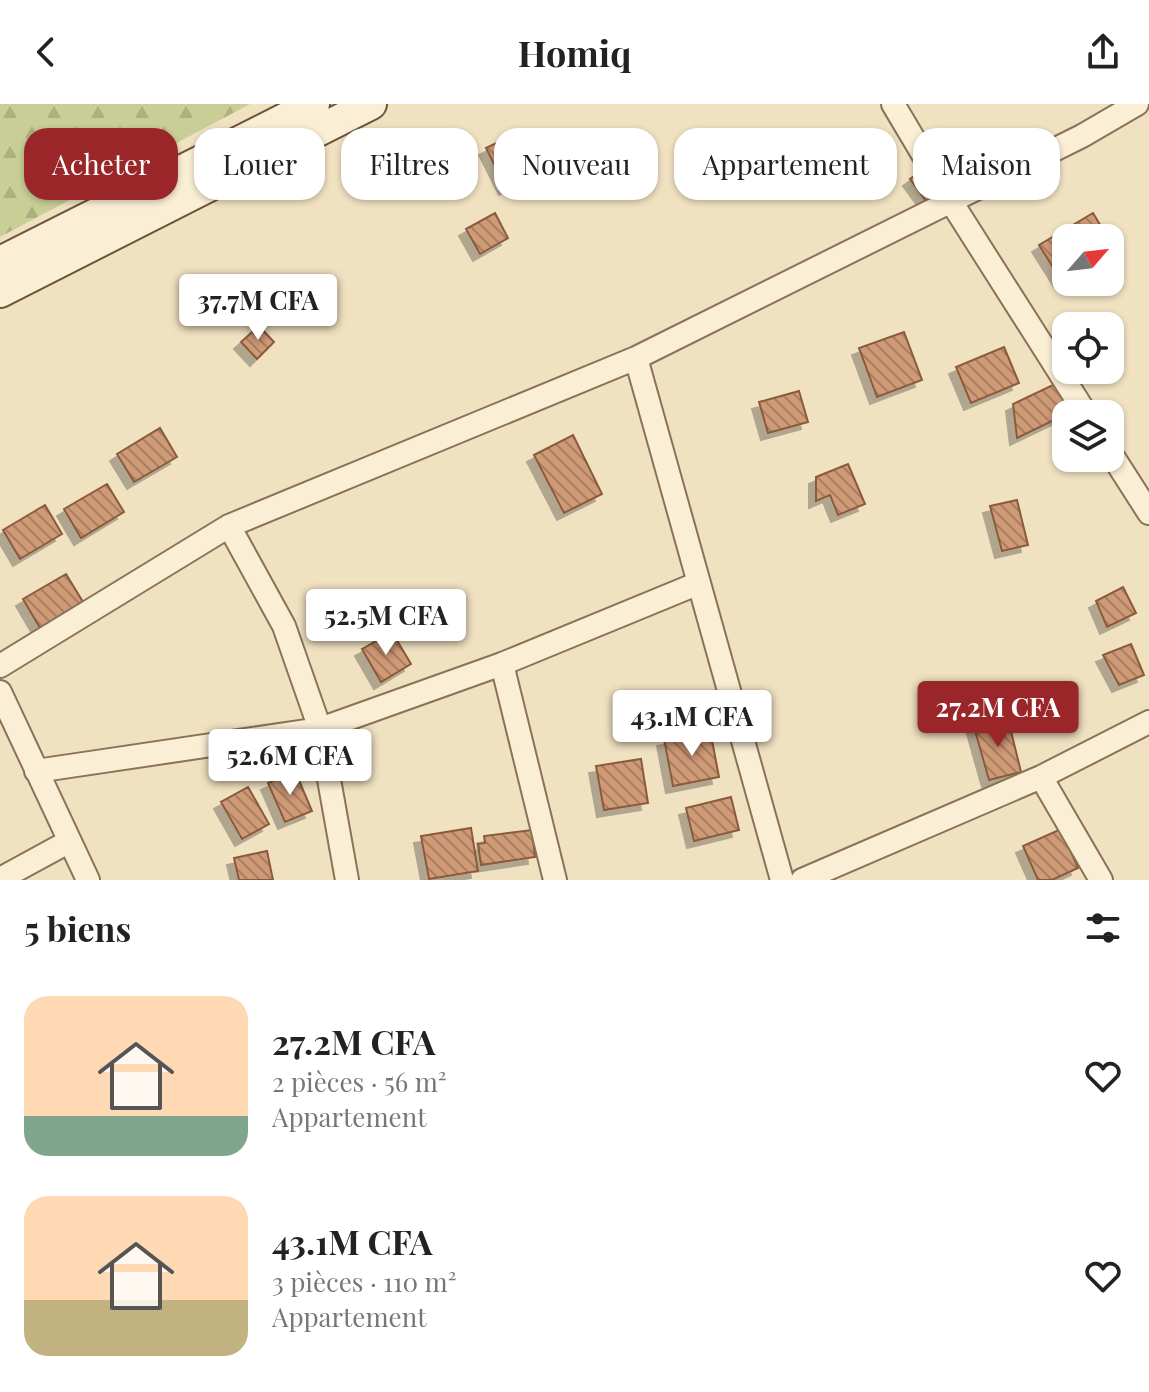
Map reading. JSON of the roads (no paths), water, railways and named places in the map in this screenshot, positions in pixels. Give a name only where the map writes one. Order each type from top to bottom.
[{"type":"street","points":[[0,262],[314,104]]},
{"type":"street","points":[[0,292],[371,104]]},
{"type":"street","points":[[893,104],[913,138]]},
{"type":"street","points":[[1060,147],[1137,104]]},
{"type":"street","points":[[0,666],[229,526],[636,358],[950,200],[1077,400]]},
{"type":"street","points":[[636,358],[782,880]]},
{"type":"street","points":[[1123,472],[1149,513]]},
{"type":"street","points":[[229,526],[284,626],[320,729],[347,880]]},
{"type":"street","points":[[36,771],[320,729],[502,664],[699,583]]},
{"type":"street","points":[[502,664],[555,880]]},
{"type":"street","points":[[0,692],[88,880]]},
{"type":"street","points":[[802,880],[1041,777],[1149,722]]},
{"type":"street","points":[[1041,777],[1101,880]]},
{"type":"street","points":[[0,879],[68,842]]}]
